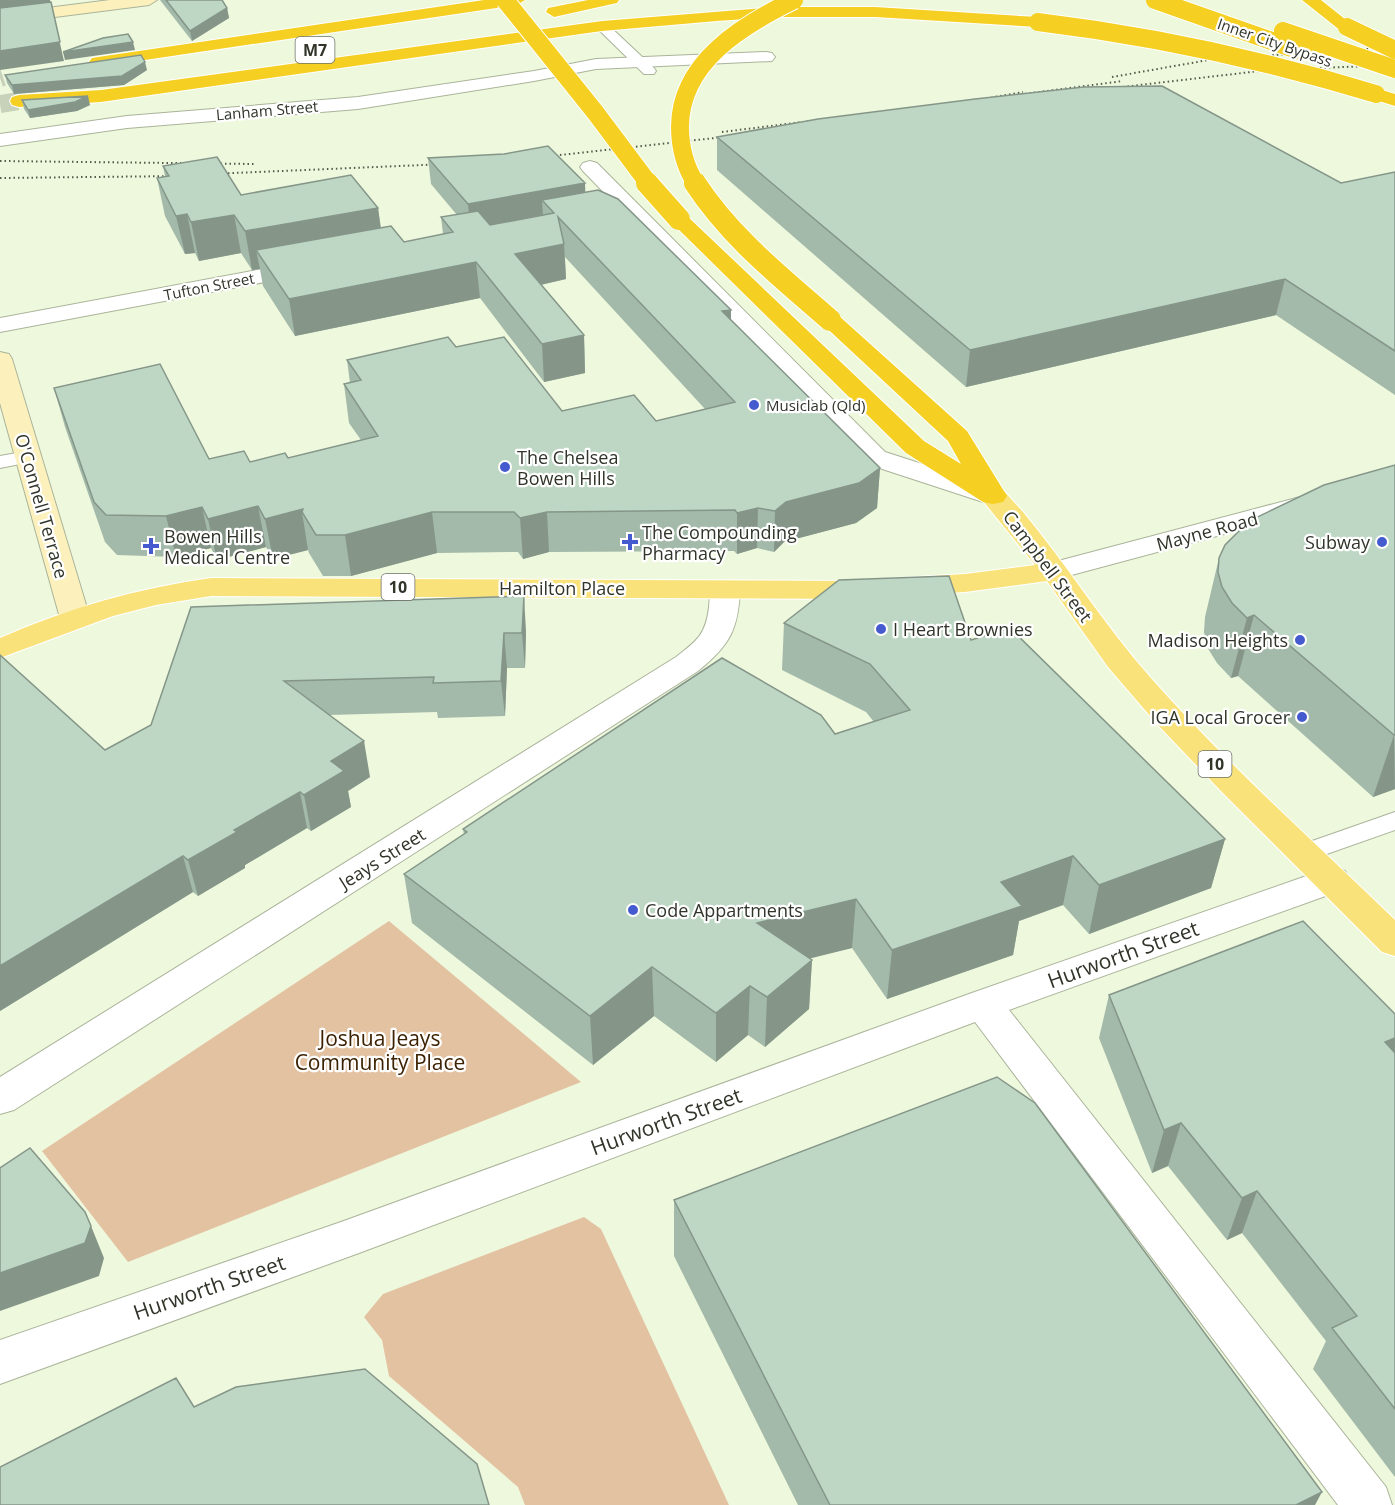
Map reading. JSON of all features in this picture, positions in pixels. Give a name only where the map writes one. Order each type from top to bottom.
[{"type":"highway","name":"M7","points":[[414,0],[160,43],[83,64],[517,0]]},
{"type":"highway","points":[[505,0],[595,112],[645,180],[679,219],[915,447],[993,495]]},
{"type":"highway","points":[[500,21],[611,0]]},
{"type":"highway","points":[[602,26],[726,0]]},
{"type":"highway","points":[[794,0],[761,15],[737,30],[703,63],[687,88],[681,106],[680,142],[685,164],[713,210],[744,242],[958,437],[993,495]]},
{"type":"highway","name":"Inner City Bypass","points":[[1155,0],[1395,84]]},
{"type":"highway","name":"Inner City Bypass","points":[[1194,0],[1395,69]]},
{"type":"highway","points":[[1310,0],[1347,27],[1395,50]]},
{"type":"highway","points":[[602,26],[735,15],[842,11],[915,13],[1038,22],[1206,48],[1298,70],[1395,100]]},
{"type":"highway","name":"M7","points":[[402,37],[154,76],[19,101],[101,96],[602,26]]},
{"type":"main road","points":[[0,19],[149,0]]},
{"type":"main road","name":"O'Connell Terrace","points":[[0,359],[75,618]]},
{"type":"main road","name":"Campbell Street","points":[[993,495],[1022,527],[1115,655],[1154,700],[1395,942]]},
{"type":"main road","name":"Hamilton Place","points":[[75,618],[152,596],[211,587],[894,589],[1053,571]]},
{"type":"main road","name":"10","points":[[0,649],[75,618]]},
{"type":"street","name":"Lanham Street","points":[[0,140],[127,122],[358,102],[534,76],[764,54]]},
{"type":"street","name":"Lanham Street","points":[[645,66],[734,71]]},
{"type":"street","name":"Campbell Street","points":[[590,167],[622,212],[876,458],[993,495]]},
{"type":"street","name":"Tufton Street","points":[[0,325],[322,265]]},
{"type":"street","name":"Mayne Road","points":[[1053,571],[1321,499]]},
{"type":"street","name":"Jeays Street","points":[[0,1098],[687,664],[712,643],[721,630],[725,590]]},
{"type":"street","name":"Hurworth Street","points":[[0,1362],[344,1240],[983,1004],[1318,866]]},
{"type":"street","points":[[983,1004],[1368,1504]]},
{"type":"lane","points":[[602,26],[645,66]]},
{"type":"lane","points":[[0,462],[28,457]]},
{"type":"lane","points":[[1318,866],[1395,821]]},
{"type":"green space","name":"Joshua Jeays Community Place","points":[[389,921],[581,1082],[128,1262],[42,1151]]},
{"type":"green space","points":[[584,1217],[601,1229],[729,1505],[525,1505],[518,1487],[389,1376],[382,1340],[364,1317],[383,1294]]},
{"type":"building","points":[[166,0],[222,0],[227,8],[190,31]]},
{"type":"building","points":[[51,2],[60,42],[0,51],[0,8]]},
{"type":"building","points":[[128,34],[133,42],[63,52],[103,38]]},
{"type":"building","points":[[141,55],[145,62],[122,76],[12,85],[5,75]]},
{"type":"building","points":[[1162,86],[1341,183],[1395,172],[1395,351],[1285,279],[970,350],[717,137],[818,119],[975,99],[1084,87]]},
{"type":"building","points":[[88,96],[75,102],[28,110],[22,100]]},
{"type":"building","points":[[548,146],[585,183],[468,204],[428,158],[504,154]]},
{"type":"building","points":[[217,157],[241,195],[351,175],[378,208],[245,231],[234,215],[191,222],[187,214],[176,216],[157,178],[169,176],[163,166]]},
{"type":"building","points":[[598,190],[618,199],[731,310],[722,311],[880,468],[859,483],[786,502],[775,511],[758,508],[737,513],[735,510],[547,512],[520,518],[514,512],[432,512],[345,535],[316,535],[302,512],[303,509],[265,519],[258,506],[208,519],[202,507],[166,516],[106,515],[94,502],[54,388],[160,364],[209,459],[244,451],[250,462],[285,453],[288,458],[378,436],[344,384],[361,380],[347,360],[448,337],[456,347],[504,337],[562,411],[634,395],[656,421],[735,402],[558,217],[564,244],[515,254],[584,335],[542,344],[476,262],[289,299],[256,250],[391,226],[404,242],[453,232],[441,217],[478,211],[490,225],[554,213],[542,200]]},
{"type":"building","name":"Madison Heights","points":[[1395,465],[1394,735],[1254,615],[1247,618],[1232,603],[1222,587],[1218,572],[1219,558],[1225,545],[1249,521],[1324,485]]},
{"type":"building","points":[[949,576],[971,640],[1010,628],[1225,839],[1099,885],[1073,856],[1001,882],[1022,906],[892,950],[856,899],[757,923],[812,960],[767,997],[750,986],[716,1013],[652,967],[590,1016],[404,874],[467,832],[463,829],[722,658],[821,715],[835,734],[910,710],[870,664],[784,623],[839,580]]},
{"type":"building","points":[[524,596],[522,633],[504,633],[501,681],[433,683],[434,677],[284,681],[364,741],[331,761],[344,771],[304,795],[300,792],[188,860],[183,856],[0,966],[0,655],[105,750],[151,725],[191,607]]},
{"type":"building","points":[[1303,921],[1395,1014],[1395,1038],[1385,1042],[1395,1053],[1395,1409],[1332,1328],[1357,1316],[1257,1191],[1242,1198],[1181,1123],[1164,1130],[1109,995]]},
{"type":"building","points":[[997,1077],[1035,1103],[1322,1492],[1296,1505],[830,1505],[674,1200]]},
{"type":"building","points":[[30,1148],[85,1212],[91,1226],[85,1243],[0,1273],[0,1168]]},
{"type":"building","points":[[365,1369],[477,1464],[489,1505],[0,1505],[0,1467],[176,1378],[194,1407],[236,1387]]},
{"type":"tunnel","points":[[0,104],[19,101]]},
{"type":"railway","points":[[1112,77],[1214,59],[1395,47]]},
{"type":"railway","points":[[1114,88],[1268,70],[1395,65]]},
{"type":"railway","points":[[1016,95],[1123,81]]},
{"type":"railway","points":[[978,100],[1023,92]]},
{"type":"railway","points":[[722,132],[811,121]]},
{"type":"railway","points":[[542,157],[733,136]]},
{"type":"railway","points":[[0,161],[255,164]]},
{"type":"railway","points":[[210,174],[447,164]]},
{"type":"railway","points":[[0,178],[183,176]]},
{"type":"place","name":"Musiclab (Qld)","points":[[754,405]]},
{"type":"place","name":"The Chelsea Bowen Hills","points":[[505,467]]},
{"type":"place","name":"The Compounding Pharmacy","points":[[630,542]]},
{"type":"place","name":"Subway","points":[[1382,542]]},
{"type":"place","name":"Bowen Hills Medical Centre","points":[[151,546]]},
{"type":"place","name":"I Heart Brownies","points":[[881,629]]},
{"type":"place","name":"Madison Heights","points":[[1300,640]]},
{"type":"place","name":"IGA Local Grocer","points":[[1302,717]]},
{"type":"place","name":"Code Appartments","points":[[633,910]]}]
